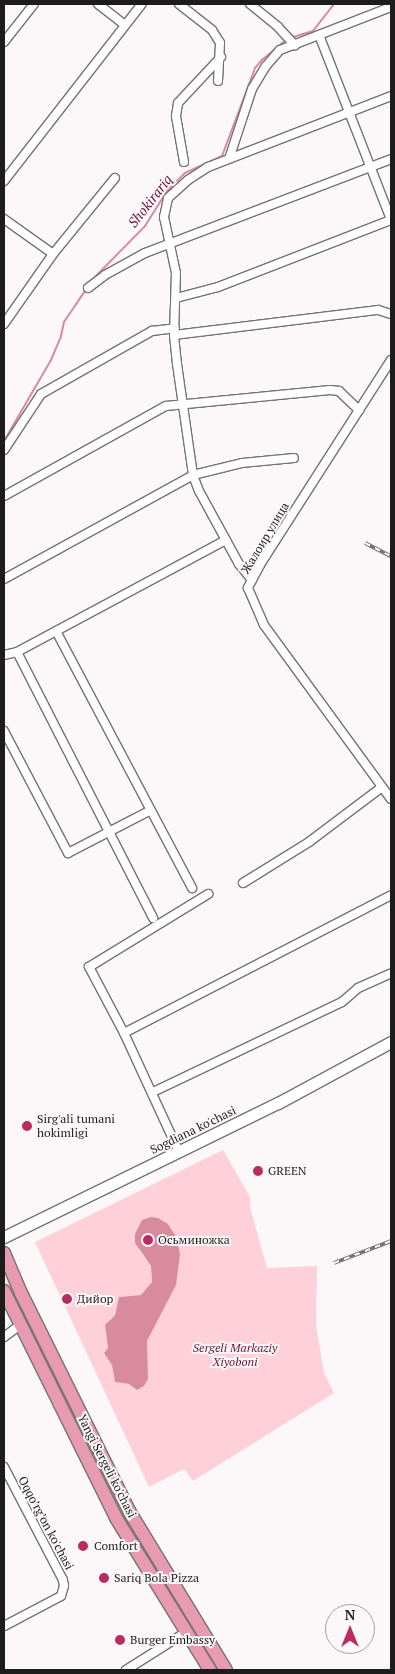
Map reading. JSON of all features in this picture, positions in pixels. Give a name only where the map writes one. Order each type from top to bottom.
[{"type":"main road","name":"Yangi Sergeli ko'chasi","points":[[4,1254],[21,1294],[129,1511],[226,1670]]},
{"type":"main road","name":"Yangi Sergeli ko'chasi","points":[[4,1291],[116,1518],[210,1670]]},
{"type":"street","points":[[4,42],[34,4]]},
{"type":"street","points":[[98,4],[124,25]]},
{"type":"street","points":[[4,181],[142,4]]},
{"type":"street","points":[[180,4],[212,30],[220,43],[221,57],[218,81]]},
{"type":"street","points":[[250,4],[291,40]]},
{"type":"street","points":[[229,159],[252,89],[266,66],[280,50],[291,40],[319,35],[391,7]]},
{"type":"street","points":[[176,298],[218,286],[391,220],[319,35]]},
{"type":"street","points":[[184,162],[176,116],[178,102],[221,57]]},
{"type":"street","points":[[252,580],[238,564],[193,475],[182,404],[174,331],[176,273],[164,218],[168,198],[188,180],[208,167],[391,96]]},
{"type":"street","points":[[88,288],[105,275],[145,253],[391,159]]},
{"type":"street","points":[[4,324],[6,315],[115,178]]},
{"type":"street","points":[[4,219],[53,254]]},
{"type":"street","points":[[4,450],[41,394],[152,331],[174,331],[378,310],[391,314]]},
{"type":"street","name":"Жалоир улица","points":[[391,360],[248,588],[264,625],[391,799]]},
{"type":"street","points":[[4,496],[166,406],[330,390],[339,391],[359,410]]},
{"type":"street","points":[[4,579],[193,475],[242,463],[294,458]]},
{"type":"street","points":[[4,655],[17,652],[226,540]]},
{"type":"street","points":[[56,630],[192,888]]},
{"type":"street","points":[[17,652],[153,918]]},
{"type":"street","points":[[4,731],[68,853],[151,810]]},
{"type":"street","points":[[243,883],[309,842],[382,787]]},
{"type":"street","points":[[179,1152],[153,1092],[89,967],[208,894]]},
{"type":"street","points":[[124,1033],[391,895]]},
{"type":"street","points":[[153,1092],[342,1002],[358,988],[391,973]]},
{"type":"street","name":"Sogdiana ko'chasi","points":[[4,1237],[179,1152],[391,1042]]},
{"type":"street","points":[[4,1337],[20,1325]]},
{"type":"street","name":"Oqqo’rg’on ko'chasi","points":[[4,1467],[63,1580],[64,1592],[57,1598],[4,1626]]},
{"type":"street","points":[[126,1670],[186,1632]]},
{"type":"green space","name":"Sergeli Markaziy Xiyoboni","points":[[223,1150],[250,1197],[250,1207],[267,1268],[317,1266],[316,1325],[324,1373],[334,1393],[193,1481],[184,1469],[149,1487],[35,1242]],"holes":[[[142,1220],[168,1224],[177,1238],[180,1254],[147,1341],[147,1357],[137,1390],[129,1384],[115,1382],[112,1364],[104,1353],[108,1348],[106,1334],[109,1320],[115,1315],[119,1297],[141,1295],[152,1282],[151,1266],[139,1250]]]},
{"type":"green space","points":[[4,1268],[103,1475],[161,1576],[220,1670],[216,1670],[119,1511],[65,1408],[4,1276]]},
{"type":"shaded area","points":[[151,1217],[158,1218],[168,1224],[177,1238],[180,1254],[176,1285],[147,1341],[148,1379],[144,1386],[137,1390],[129,1384],[115,1382],[112,1365],[104,1353],[108,1348],[105,1325],[115,1315],[119,1297],[141,1295],[152,1282],[151,1266],[135,1243],[135,1234],[142,1220]]},
{"type":"waterway","name":"Shokirariq","points":[[290,38],[313,31],[334,4]]},
{"type":"waterway","name":"Shokirariq","points":[[91,281],[145,226],[167,191],[185,173],[222,156],[255,68],[286,40]]},
{"type":"waterway","name":"Shokirariq","points":[[4,441],[51,360],[61,336],[64,322],[86,289]]},
{"type":"railway","points":[[365,543],[391,556]]},
{"type":"railway","points":[[334,1263],[391,1241]]},
{"type":"place","name":"Sirg'ali tumani hokimligi","points":[[27,1126]]},
{"type":"place","name":"GREEN","points":[[258,1171]]},
{"type":"place","name":"Осьминожка","points":[[148,1240]]},
{"type":"place","name":"Дийор","points":[[67,1299]]},
{"type":"place","name":"Comfort","points":[[83,1546]]},
{"type":"place","name":"Sariq Bola Pizza","points":[[104,1578]]},
{"type":"place","name":"Burger Embassy","points":[[120,1640]]}]
